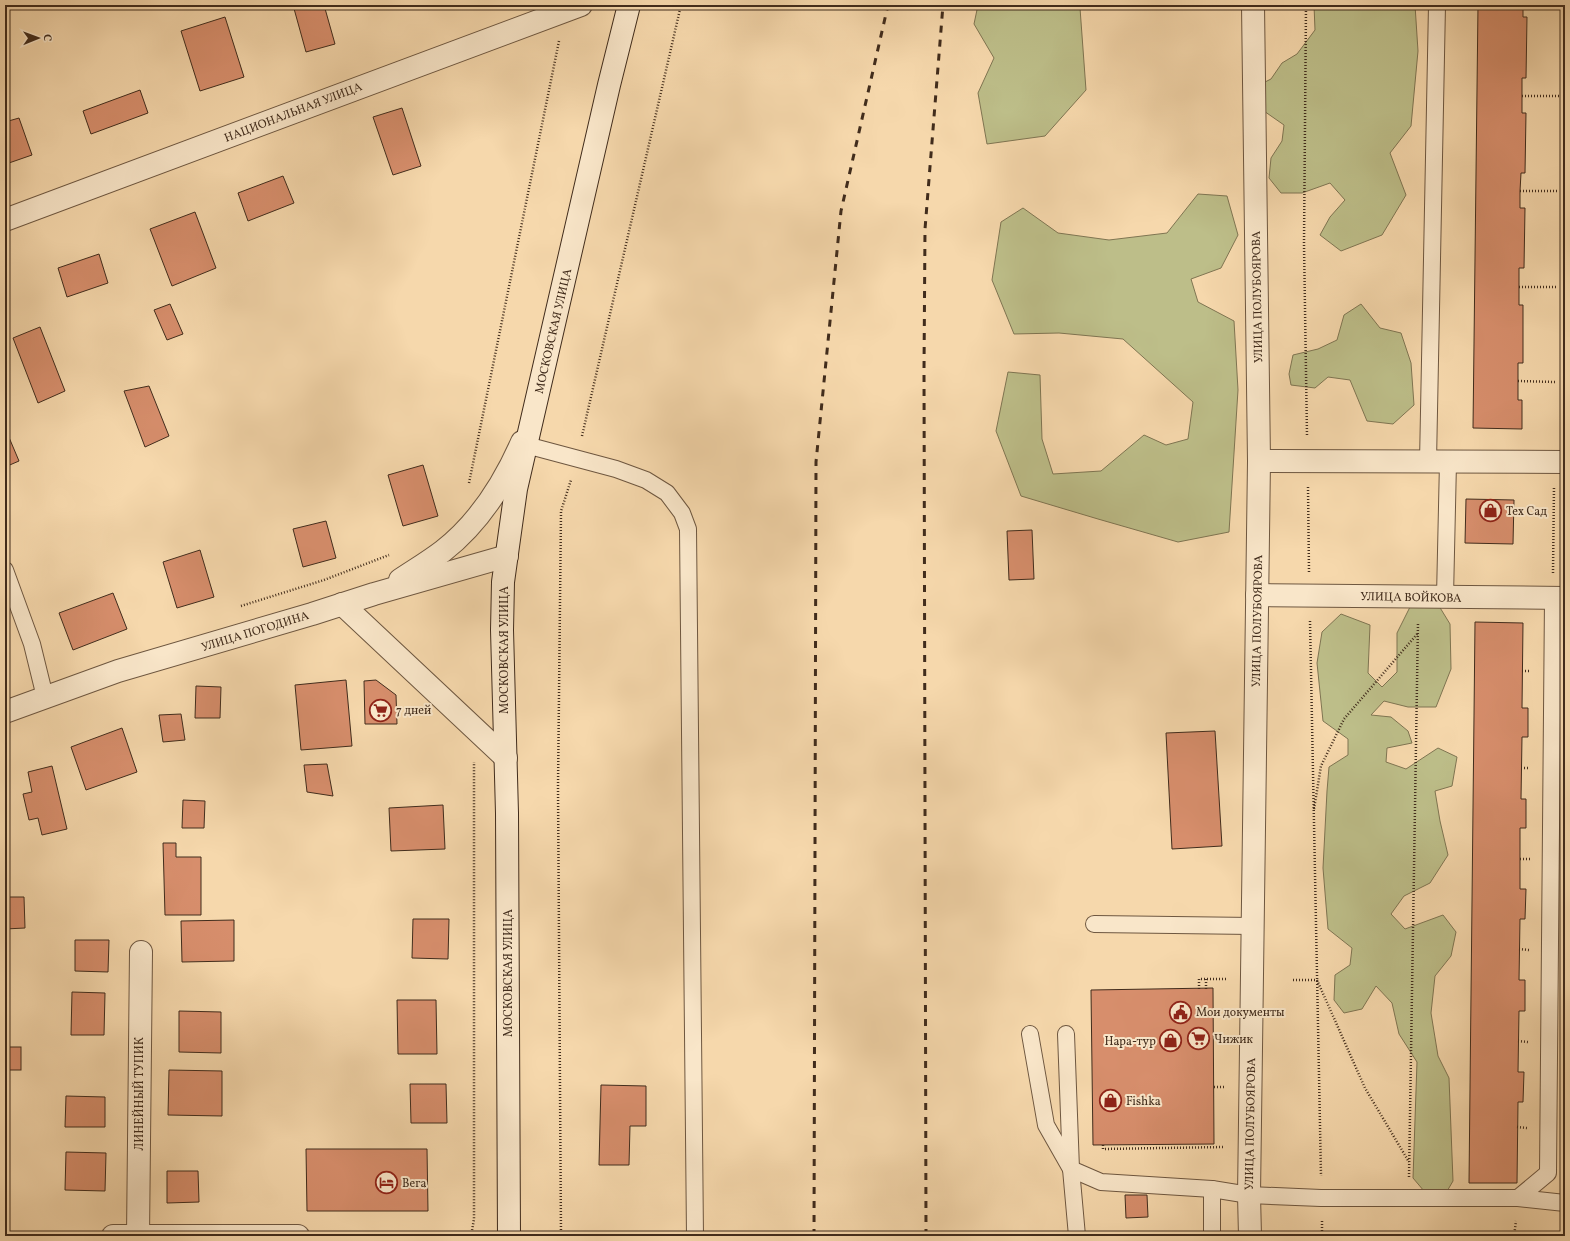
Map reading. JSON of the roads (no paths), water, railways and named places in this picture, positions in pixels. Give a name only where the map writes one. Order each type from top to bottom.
[{"type":"street","name":"МОСКОВСКАЯ УЛИЦА","points":[[509,1236],[506,758],[502,630],[503,582],[516,489],[609,85],[629,5]]},
{"type":"street","name":"УЛИЦА ПОЛУБОЯРОВА","points":[[1250,1236],[1249,1195],[1259,461],[1253,5]]},
{"type":"street","name":"НАЦИОНАЛЬНАЯ УЛИЦА","points":[[5,220],[573,7]]},
{"type":"street","points":[[386,590],[443,551],[488,504],[507,473],[534,413]]},
{"type":"street","points":[[1259,461],[1560,462]]},
{"type":"street","name":"УЛИЦА ПОГОДИНА","points":[[5,712],[118,672],[386,590],[507,556]]},
{"type":"street","name":"УЛИЦА ВОЙКОВА","points":[[1257,595],[1559,598]]},
{"type":"street","points":[[342,604],[506,758]]},
{"type":"street","name":"ЛИНЕЙНЫЙ ТУПИК","points":[[138,1236],[141,952]]},
{"type":"street","points":[[113,1236],[298,1236]]},
{"type":"lane","points":[[1437,5],[1438,462],[1445,597]]},
{"type":"lane","points":[[526,444],[616,469],[646,480],[667,493],[682,512],[688,529],[695,1236]]},
{"type":"lane","points":[[5,570],[32,644],[45,697]]},
{"type":"lane","points":[[1518,1198],[1548,1173],[1559,598]]},
{"type":"lane","points":[[1094,924],[1253,926]]},
{"type":"lane","points":[[1030,1034],[1046,1125],[1071,1169],[1101,1182],[1212,1189],[1249,1195],[1321,1198],[1518,1198],[1565,1203]]},
{"type":"lane","points":[[1066,1034],[1071,1169],[1077,1236]]},
{"type":"lane","points":[[1212,1189],[1212,1236]]},
{"type":"railway","points":[[814,1236],[816,462],[841,211],[888,5]]},
{"type":"railway","points":[[926,1236],[925,229],[943,5]]},
{"type":"place","name":"Тех Сад","points":[[1490,511]]},
{"type":"place","name":"7 дней","points":[[381,710]]},
{"type":"place","name":"Мои документы","points":[[1181,1012]]},
{"type":"place","name":"Чижик","points":[[1199,1039]]},
{"type":"place","name":"Нара-тур","points":[[1171,1041]]},
{"type":"place","name":"Fishka","points":[[1110,1101]]},
{"type":"place","name":"Вега","points":[[386,1183]]}]
